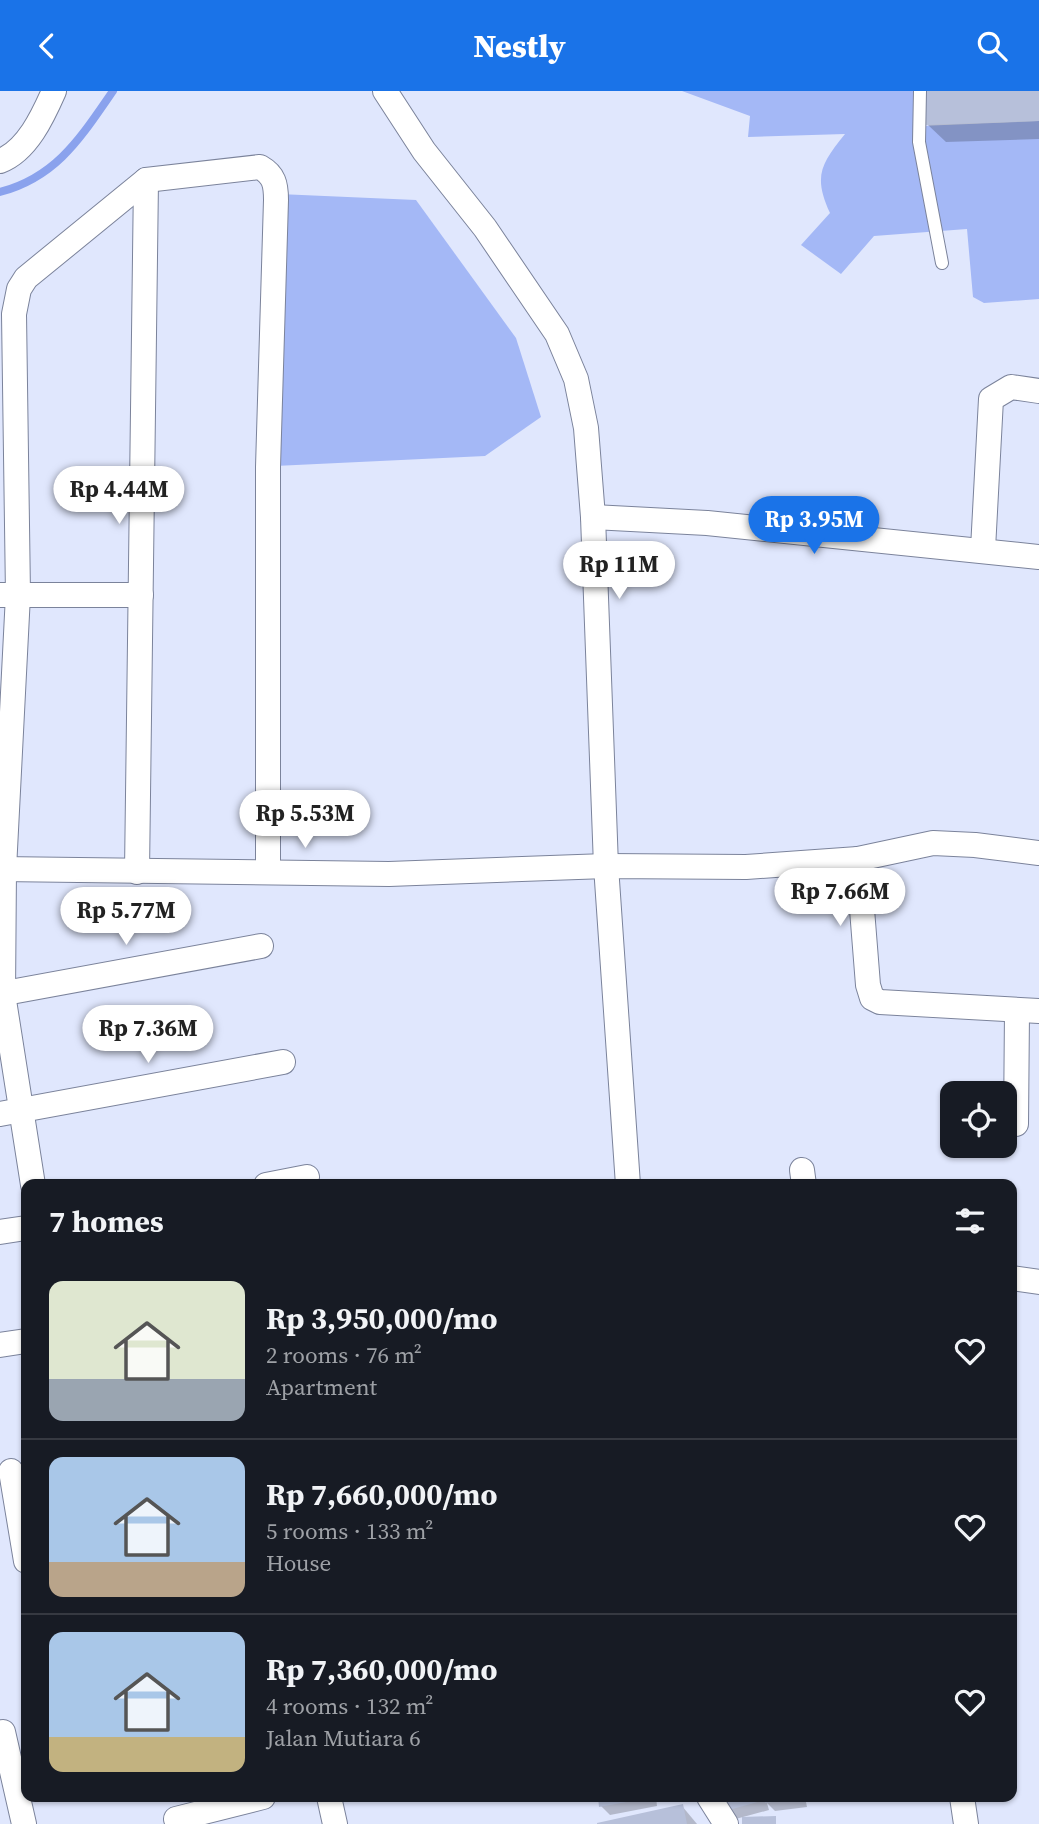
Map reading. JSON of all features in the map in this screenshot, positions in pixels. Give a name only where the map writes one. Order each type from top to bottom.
[{"type":"street","points":[[0,161],[10,157],[42,119],[54,91]]},
{"type":"street","points":[[386,91],[424,151],[485,228],[556,334],[576,379],[584,418],[593,517],[606,866],[628,1179]]},
{"type":"street","points":[[31,1179],[11,1113],[2,994],[2,869],[9,595],[7,314],[26,278],[146,180],[260,167],[270,173],[276,186],[268,467],[268,872]]},
{"type":"street","points":[[137,872],[146,180]]},
{"type":"street","points":[[983,549],[991,399],[1011,387],[1039,391]]},
{"type":"street","points":[[593,517],[707,523],[983,549],[1039,557]]},
{"type":"street","points":[[9,595],[141,595]]},
{"type":"street","points":[[2,869],[389,874],[606,866],[746,867],[858,859],[933,843],[1039,853]]},
{"type":"street","points":[[858,859],[868,985],[872,998],[880,1002],[1028,1011],[1017,1115]]},
{"type":"street","points":[[2,994],[261,946]]},
{"type":"street","points":[[11,1113],[283,1062]]},
{"type":"street","points":[[297,1179],[307,1177]]},
{"type":"street","points":[[0,1232],[21,1230]]},
{"type":"street","points":[[1017,1279],[1039,1282]]},
{"type":"street","points":[[0,1345],[21,1342]]},
{"type":"street","points":[[12,1471],[21,1529]]},
{"type":"street","points":[[10,1730],[24,1824]]},
{"type":"street","points":[[176,1819],[243,1802]]},
{"type":"street","points":[[330,1802],[335,1824]]},
{"type":"street","points":[[712,1802],[726,1824]]},
{"type":"street","points":[[963,1802],[966,1824]]},
{"type":"lane","points":[[920,91],[919,142],[942,263]]},
{"type":"shaded area","points":[[682,91],[920,91],[920,126],[1039,121],[1039,299],[984,303],[973,297],[967,229],[874,236],[841,274],[801,245],[830,213],[822,189],[822,171],[825,162],[845,134],[748,137],[750,116]]},
{"type":"shaded area","points":[[279,194],[416,200],[516,338],[541,417],[485,456],[275,466]]},
{"type":"building","points":[[926,91],[1039,91],[1039,121],[926,125]]},
{"type":"building","points":[[598,1802],[626,1802],[599,1807]]},
{"type":"building","points":[[719,1802],[757,1802],[722,1812]]},
{"type":"building","points":[[683,1804],[687,1824],[597,1824],[597,1823]]},
{"type":"building","points":[[776,1816],[776,1824],[742,1824],[742,1817]]},
{"type":"waterway","points":[[0,192],[20,185],[52,166],[78,139],[113,91]]}]
